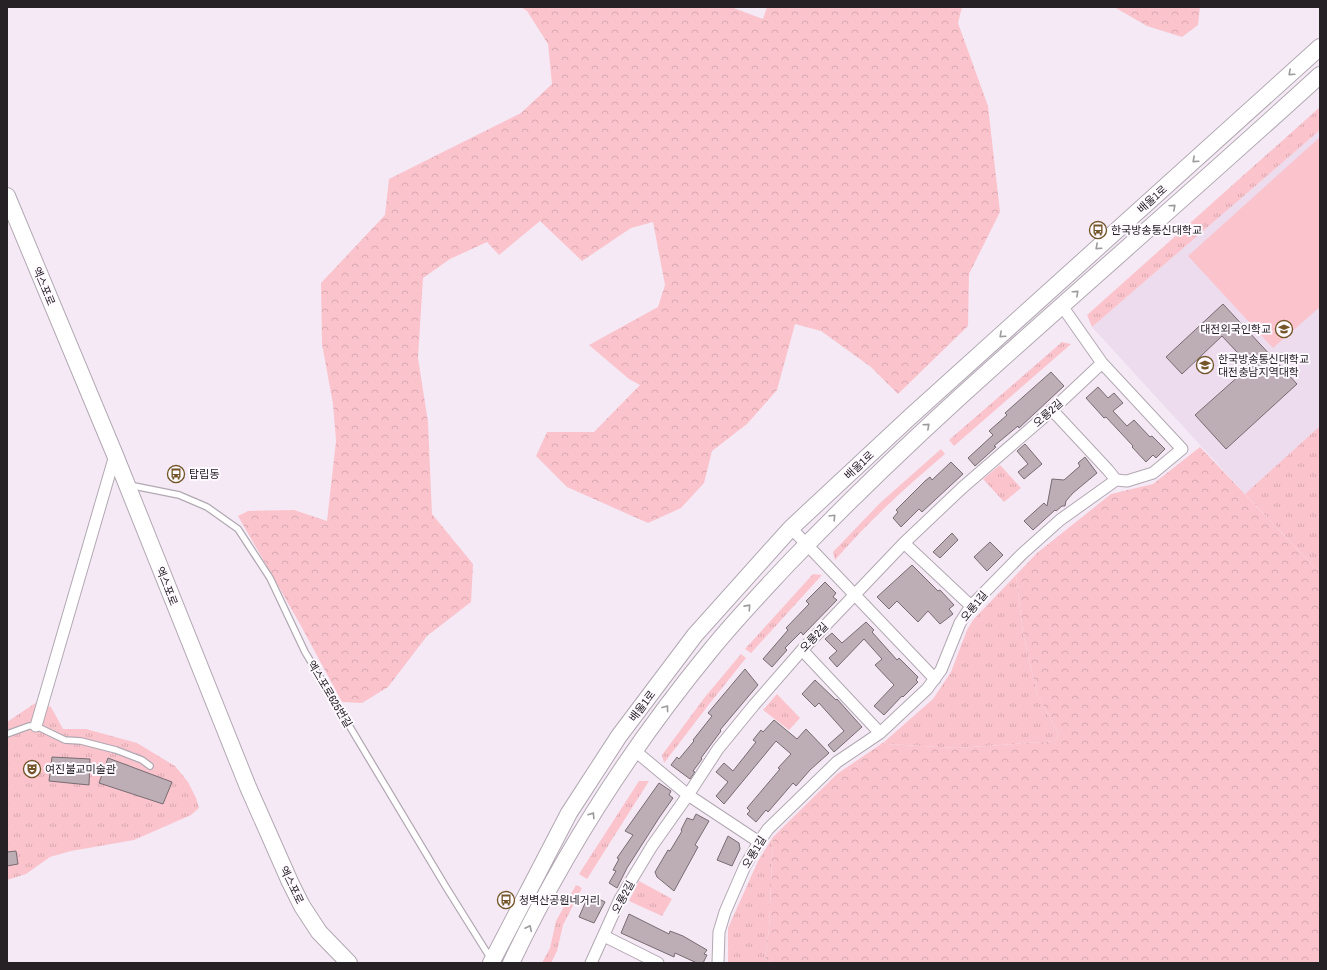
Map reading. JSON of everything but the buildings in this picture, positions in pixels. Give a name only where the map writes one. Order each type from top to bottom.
[{"type":"main road","name":"배울1로","points":[[492,962],[569,813],[619,736],[695,636],[791,528],[910,418],[1320,47]]},
{"type":"main road","name":"배울1로","points":[[511,963],[541,903],[589,820],[634,750],[709,651],[748,606],[839,511],[921,431],[1320,76]]},
{"type":"main road","name":"엑스포로","points":[[7,196],[115,455],[125,484],[248,787],[290,882],[302,906],[319,932],[349,963]]},
{"type":"street","points":[[1052,410],[1116,480],[1126,481],[1153,473],[1182,449],[1102,363],[1062,306]]},
{"type":"street","name":"오룡2길","points":[[591,963],[620,899],[652,846],[718,749],[754,704],[854,594],[904,543],[962,488],[1052,410],[1102,363]]},
{"type":"street","points":[[36,726],[115,455]]},
{"type":"street","name":"오룡1길","points":[[718,963],[719,932],[725,912],[745,866],[759,842],[776,821],[837,762],[880,733],[912,704],[935,679],[944,664],[960,623],[971,606],[1022,554],[1060,520],[1116,480]]},
{"type":"street","points":[[791,528],[935,679]]},
{"type":"street","points":[[904,543],[971,606]]},
{"type":"street","points":[[802,650],[880,733]]},
{"type":"street","points":[[634,750],[688,795],[759,842]]},
{"type":"street","points":[[604,936],[658,963]]},
{"type":"lane","name":"엑스포로625번길","points":[[125,484],[179,495],[207,507],[238,529],[270,578],[305,652],[492,962]]},
{"type":"lane","points":[[7,734],[29,726],[36,726],[65,740],[81,741],[116,750],[142,760],[150,766]]},
{"type":"shaded area","points":[[1320,130],[1320,426],[1245,494],[1092,327]]},
{"type":"green space","points":[[521,7],[731,7],[763,19],[767,7],[962,7],[958,23],[988,106],[1000,212],[969,274],[968,326],[898,394],[871,367],[821,331],[795,324],[777,390],[747,424],[712,451],[704,483],[681,508],[648,523],[567,487],[536,456],[547,432],[594,432],[640,385],[629,379],[589,345],[658,307],[665,285],[653,222],[631,228],[582,261],[540,221],[499,255],[487,242],[450,259],[423,278],[418,358],[428,422],[432,514],[473,564],[471,602],[427,636],[388,687],[362,703],[342,702],[300,624],[238,516],[248,511],[294,510],[327,521],[336,441],[333,404],[322,344],[321,283],[385,215],[389,179],[521,113],[552,84],[548,44],[527,11]]},
{"type":"green space","points":[[1114,7],[1200,7],[1198,25],[1182,37],[1147,26]]},
{"type":"green space","points":[[1320,107],[1320,130],[1092,327],[1087,315]]},
{"type":"green space","name":"대전외국인학교","points":[[1320,137],[1320,307],[1273,348],[1188,256]]},
{"type":"green space","points":[[1062,342],[1071,344],[954,446],[949,440]]},
{"type":"green space","points":[[1320,426],[1320,573],[1245,494]]},
{"type":"green space","points":[[1200,447],[1320,573],[1320,963],[772,963],[765,958],[769,929],[773,837],[837,774],[884,742],[887,744],[958,748],[1054,741],[1059,735],[1037,694],[1023,633],[1016,575],[1037,553],[1111,494],[1153,484]]},
{"type":"green space","points":[[941,449],[945,454],[888,505],[835,560],[833,552],[880,503]]},
{"type":"green space","points":[[1000,465],[1021,488],[1004,502],[983,479]]},
{"type":"green space","points":[[813,574],[822,575],[751,653],[745,649]]},
{"type":"green space","points":[[1016,575],[1023,633],[1037,694],[1059,735],[1054,741],[958,748],[887,744],[884,742],[933,699],[951,672],[967,630],[973,620]]},
{"type":"green space","points":[[741,654],[746,658],[664,763],[662,755],[705,697]]},
{"type":"green space","points":[[777,694],[800,718],[789,730],[763,710]]},
{"type":"green space","name":"여진불교미술관","points":[[37,702],[51,707],[63,729],[86,729],[137,743],[175,766],[188,782],[199,808],[191,815],[134,840],[71,851],[50,857],[26,874],[7,880],[7,722]]},
{"type":"green space","points":[[639,781],[649,781],[587,879],[579,874]]},
{"type":"green space","points":[[773,837],[769,929],[765,958],[772,963],[728,963],[728,928],[758,861]]},
{"type":"green space","points":[[639,881],[672,899],[662,916],[629,901]]},
{"type":"green space","points":[[576,885],[582,888],[563,925],[557,951],[551,963],[542,963],[550,948],[556,921]]},
{"type":"place","name":"한국방송통신대학교","points":[[1098,230]]},
{"type":"place","name":"대전외국인학교","points":[[1284,329]]},
{"type":"place","name":"한국방송통신대학교 대전충남지역대학","points":[[1205,365]]},
{"type":"place","name":"탑립동","points":[[176,474]]},
{"type":"place","name":"여진불교미술관","points":[[32,769]]},
{"type":"place","name":"청벽산공원네거리","points":[[506,900]]}]
